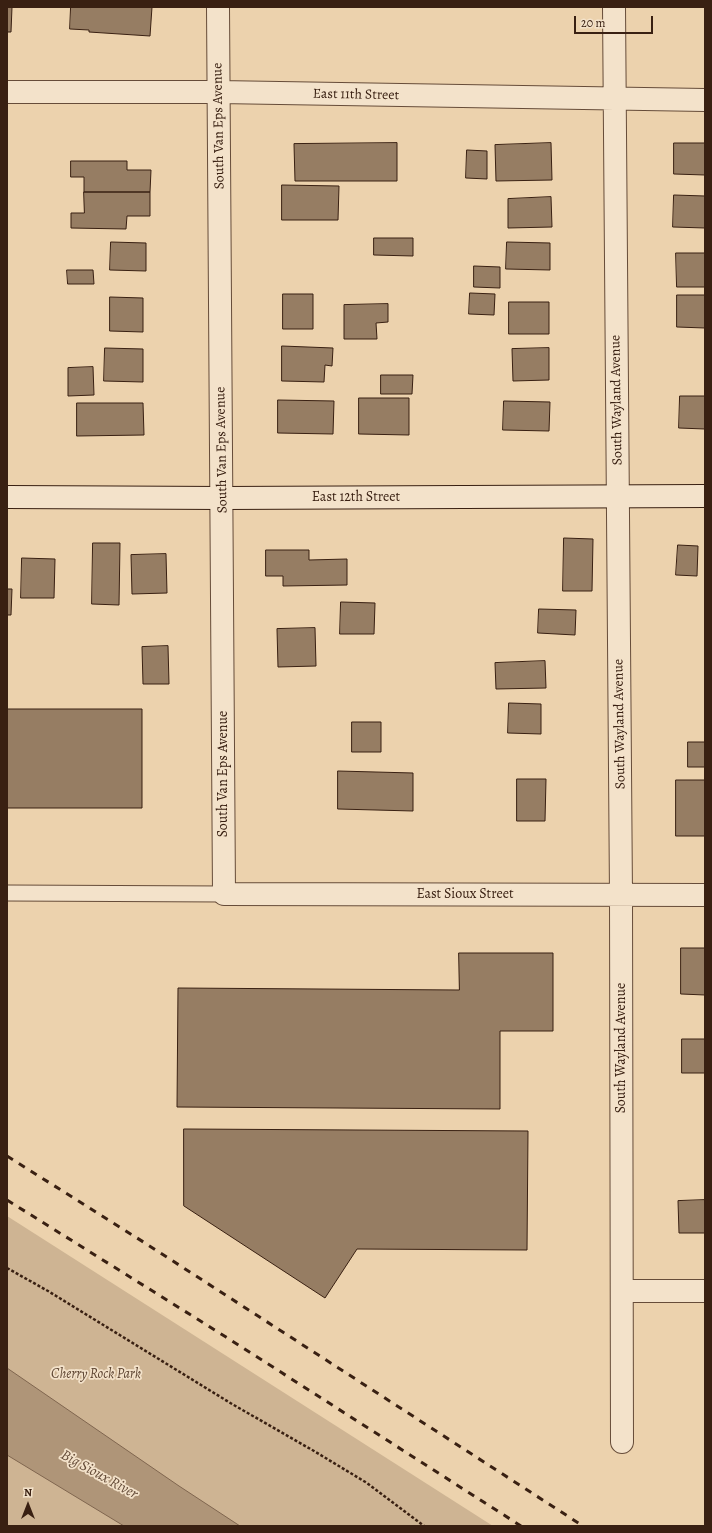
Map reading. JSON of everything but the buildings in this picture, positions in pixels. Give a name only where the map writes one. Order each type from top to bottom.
[{"type":"street","name":"South Van Eps Avenue","points":[[218,7],[223,498],[224,894]]},
{"type":"street","name":"South Wayland Avenue","points":[[614,7],[621,895],[622,1442]]},
{"type":"street","name":"East 11th Street","points":[[7,92],[219,92],[705,100]]},
{"type":"street","name":"East 12th Street","points":[[7,497],[223,498],[705,496]]},
{"type":"street","name":"East Sioux Street","points":[[224,894],[705,895]]},
{"type":"street","points":[[622,1291],[705,1291]]},
{"type":"lane","points":[[7,893],[224,894]]},
{"type":"path","points":[[7,1268],[48,1291],[232,1404],[367,1483],[424,1526]]},
{"type":"green space","name":"Cherry Rock Park","points":[[7,1216],[493,1526],[7,1526]]},
{"type":"water","name":"Big Sioux River","points":[[7,1368],[240,1526],[124,1526],[7,1455]]},
{"type":"railway","points":[[7,1156],[145,1243],[583,1526]]},
{"type":"railway","points":[[7,1200],[226,1337],[521,1526]]}]
